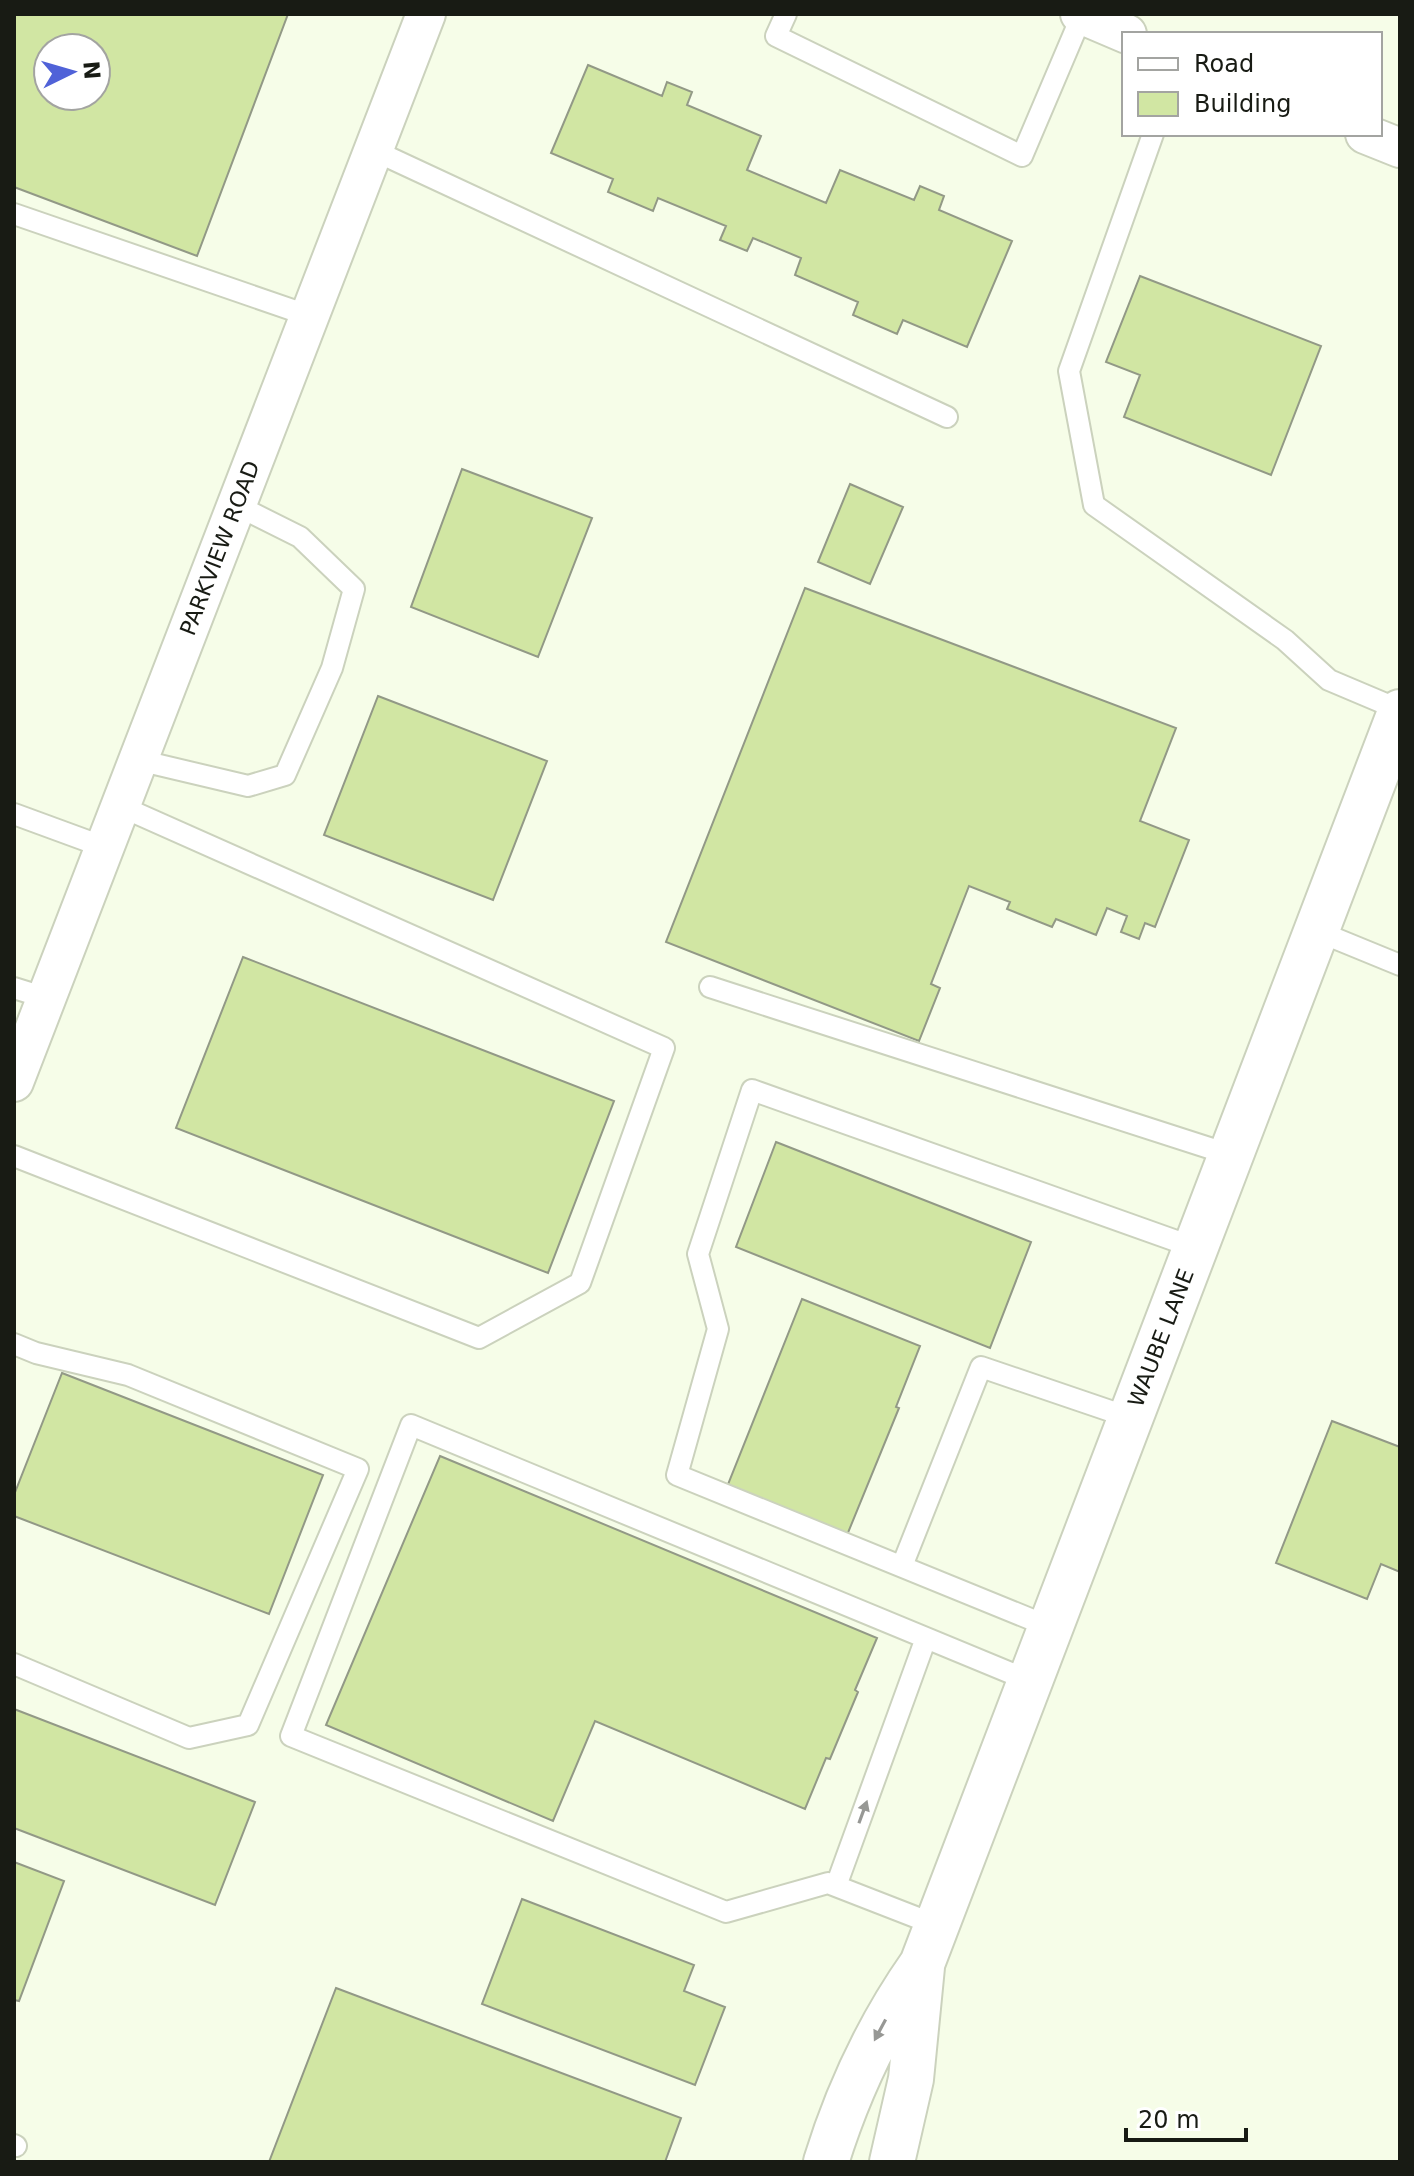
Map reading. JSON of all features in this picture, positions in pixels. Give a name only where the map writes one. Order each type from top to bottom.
[{"type":"main road","name":"WAUBE LANE","points":[[826,2162],[863,2064],[929,1944],[1400,711]]},
{"type":"main road","name":"WAUBE LANE","points":[[892,2162],[913,2068],[929,1944]]},
{"type":"street","name":"PARKVIEW ROAD","points":[[14,1082],[30,993],[104,847],[426,14]]},
{"type":"street","points":[[1081,14],[1122,32]]},
{"type":"street","points":[[1370,136],[1400,148]]},
{"type":"lane","points":[[786,14],[776,36],[1022,156],[1081,14]]},
{"type":"lane","points":[[1152,136],[1069,371],[1094,505],[1285,640],[1329,680],[1400,711]]},
{"type":"lane","points":[[373,150],[947,417]]},
{"type":"lane","points":[[14,214],[310,316]]},
{"type":"lane","points":[[138,760],[248,786],[285,775],[332,668],[354,589],[300,537],[236,505]]},
{"type":"lane","points":[[14,1156],[479,1338],[580,1283],[664,1048],[120,806]]},
{"type":"lane","points":[[14,814],[104,847]]},
{"type":"lane","points":[[1317,931],[1400,965]]},
{"type":"lane","points":[[710,987],[1231,1155]]},
{"type":"lane","points":[[1050,1627],[677,1475],[718,1329],[698,1254],[752,1090],[1196,1248]]},
{"type":"lane","points":[[14,1344],[36,1353],[128,1375],[358,1469],[248,1725],[189,1738],[14,1664]]},
{"type":"lane","points":[[902,1566],[981,1367],[1131,1418]]},
{"type":"lane","points":[[929,1944],[828,1883],[726,1912],[291,1736],[411,1425],[1030,1681]]},
{"type":"lane","points":[[836,1886],[926,1638]]},
{"type":"building","points":[[14,14],[288,14],[197,256],[14,187]]},
{"type":"building","points":[[588,65],[662,96],[667,82],[692,92],[687,105],[761,136],[747,170],[826,203],[840,170],[914,200],[920,186],[944,196],[939,210],[1012,241],[967,347],[903,320],[897,334],[853,315],[858,302],[795,275],[801,258],[753,238],[747,251],[720,240],[726,226],[658,198],[653,211],[608,192],[613,179],[551,153]]},
{"type":"building","points":[[1140,276],[1321,346],[1271,475],[1124,417],[1140,375],[1106,362]]},
{"type":"building","points":[[462,469],[592,518],[538,657],[411,607]]},
{"type":"building","points":[[850,484],[903,507],[870,584],[818,562]]},
{"type":"building","points":[[805,588],[1176,728],[1140,821],[1189,840],[1155,927],[1145,923],[1139,939],[1121,932],[1127,916],[1107,908],[1096,935],[1056,919],[1052,927],[1007,909],[1010,902],[969,886],[931,984],[940,988],[919,1041],[666,942]]},
{"type":"building","points":[[378,696],[547,761],[493,900],[324,835]]},
{"type":"building","points":[[243,957],[614,1101],[548,1273],[176,1128]]},
{"type":"building","points":[[776,1142],[1031,1242],[990,1348],[736,1247]]},
{"type":"building","points":[[802,1299],[920,1346],[896,1407],[899,1408],[845,1540],[725,1492]]},
{"type":"building","points":[[62,1373],[323,1475],[269,1614],[14,1516],[14,1495]]},
{"type":"building","points":[[1332,1421],[1400,1447],[1400,1572],[1381,1564],[1367,1599],[1276,1563]]},
{"type":"building","points":[[440,1456],[877,1638],[830,1759],[826,1758],[805,1809],[595,1721],[553,1821],[326,1725]]},
{"type":"building","points":[[14,1709],[255,1802],[215,1905],[14,1828]]},
{"type":"building","points":[[14,1862],[64,1881],[19,2001],[14,2000]]},
{"type":"building","points":[[522,1899],[694,1965],[684,1991],[725,2007],[695,2085],[482,2004]]},
{"type":"building","points":[[336,1988],[681,2118],[665,2162],[269,2162]]}]
